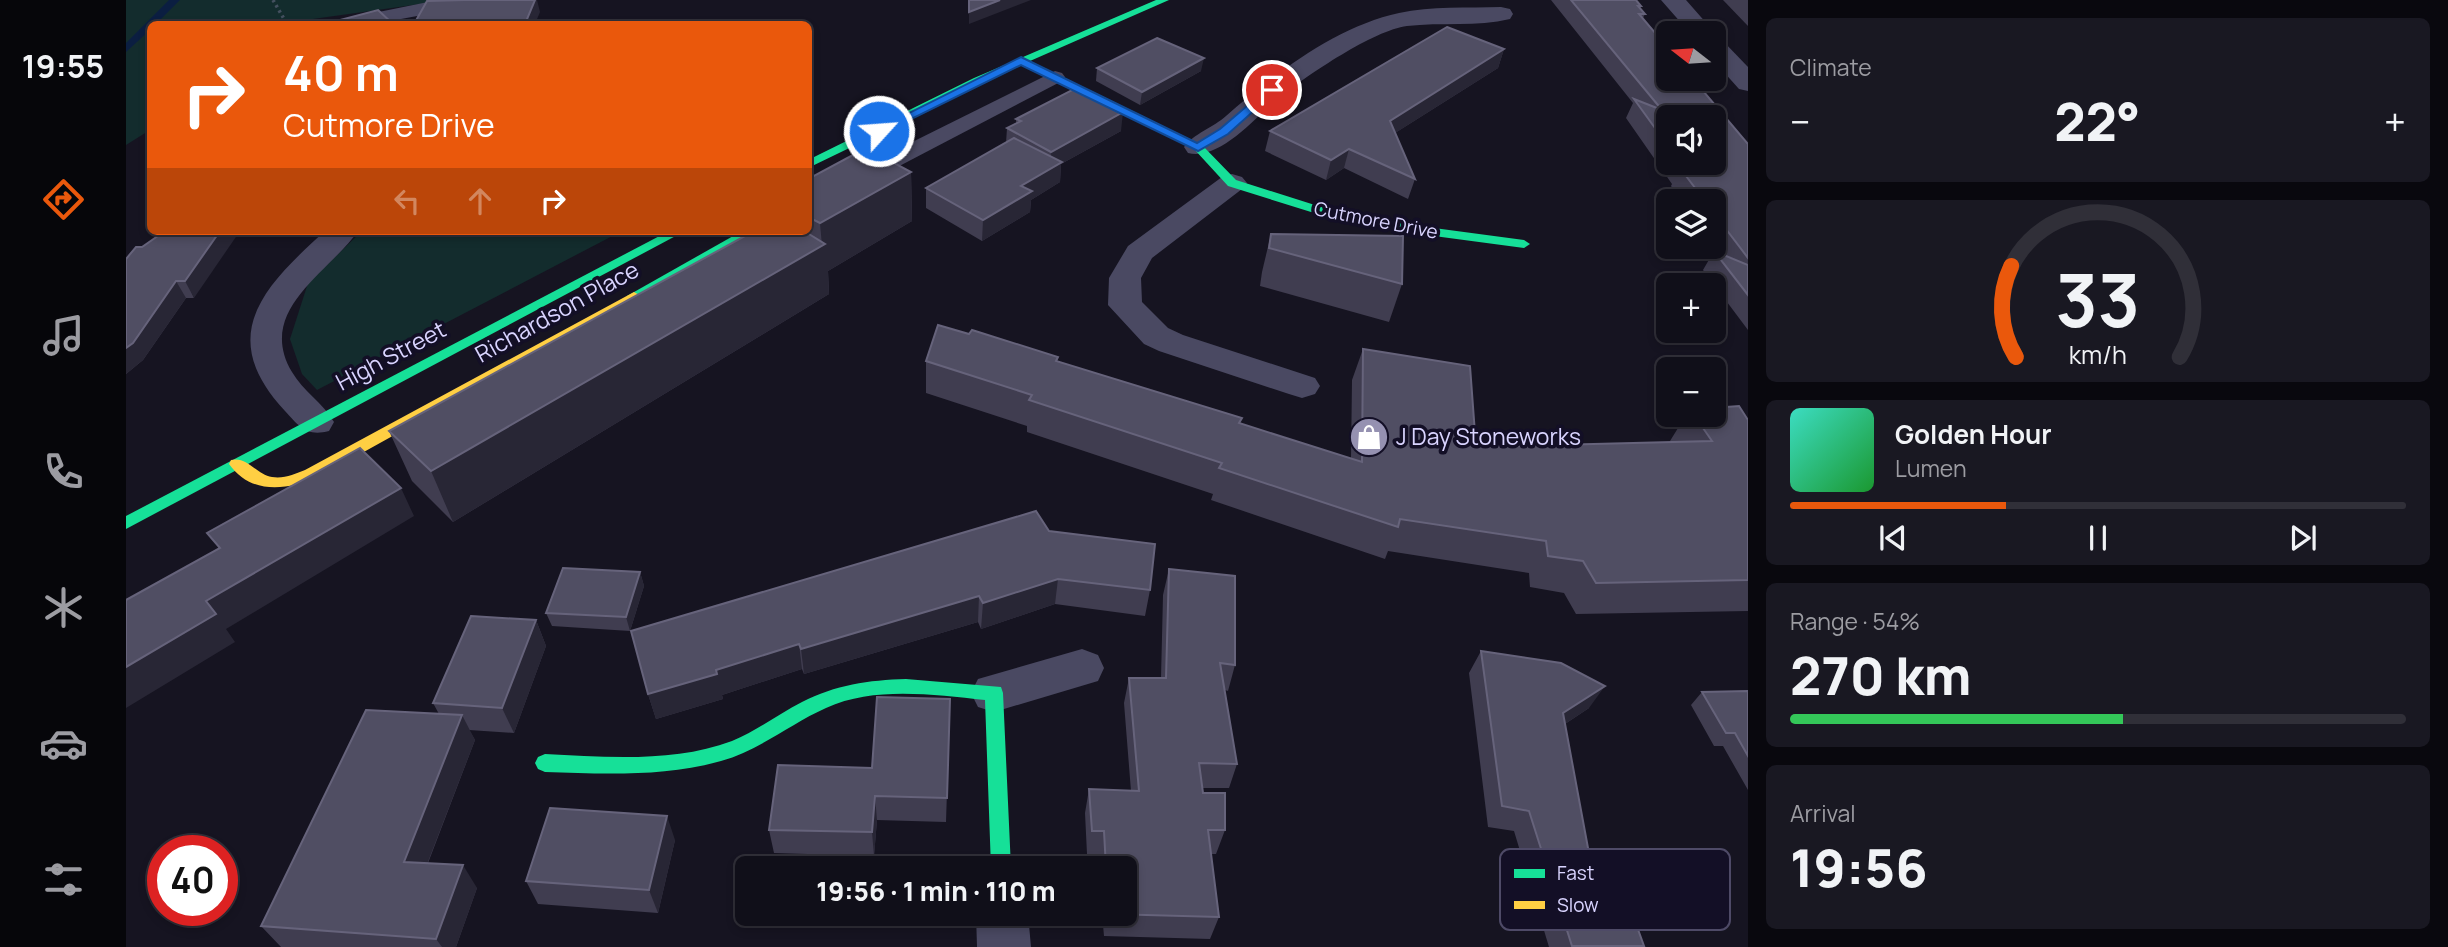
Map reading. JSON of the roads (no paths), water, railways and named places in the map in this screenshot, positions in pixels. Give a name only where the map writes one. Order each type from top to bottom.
[{"type":"street","points":[[812,162],[1021,61],[1164,0]]},
{"type":"street","points":[[1673,0],[1692,21]]},
{"type":"street","points":[[1198,148],[1224,132],[1272,90],[1364,31],[1403,19],[1501,14]]},
{"type":"street","points":[[1726,58],[1748,83]]},
{"type":"street","name":"Cutmore Drive","points":[[1021,61],[1198,148],[1231,183],[1315,209],[1404,228],[1524,244]]},
{"type":"street","points":[[1231,183],[1139,253],[1125,278],[1125,306],[1156,336],[1302,386]]},
{"type":"street","points":[[316,422],[275,374],[264,350],[268,322],[283,293],[339,235]]},
{"type":"street","name":"High Street","points":[[126,523],[671,235]]},
{"type":"street","name":"Richardson Place","points":[[237,464],[253,479],[271,486],[289,484],[744,235]]},
{"type":"street","points":[[545,764],[610,766],[668,763],[723,753],[765,736],[834,696],[902,686],[994,692],[1082,668]]},
{"type":"street","points":[[994,692],[1001,856]]},
{"type":"street","points":[[1003,926],[1004,947]]},
{"type":"lane","points":[[403,20],[428,9],[477,7]]},
{"type":"lane","points":[[878,168],[1055,77]]},
{"type":"waterway","points":[[154,21],[175,0]]},
{"type":"waterway","points":[[126,49],[147,28]]},
{"type":"place","name":"J Day Stoneworks","points":[[1369,437]]}]
